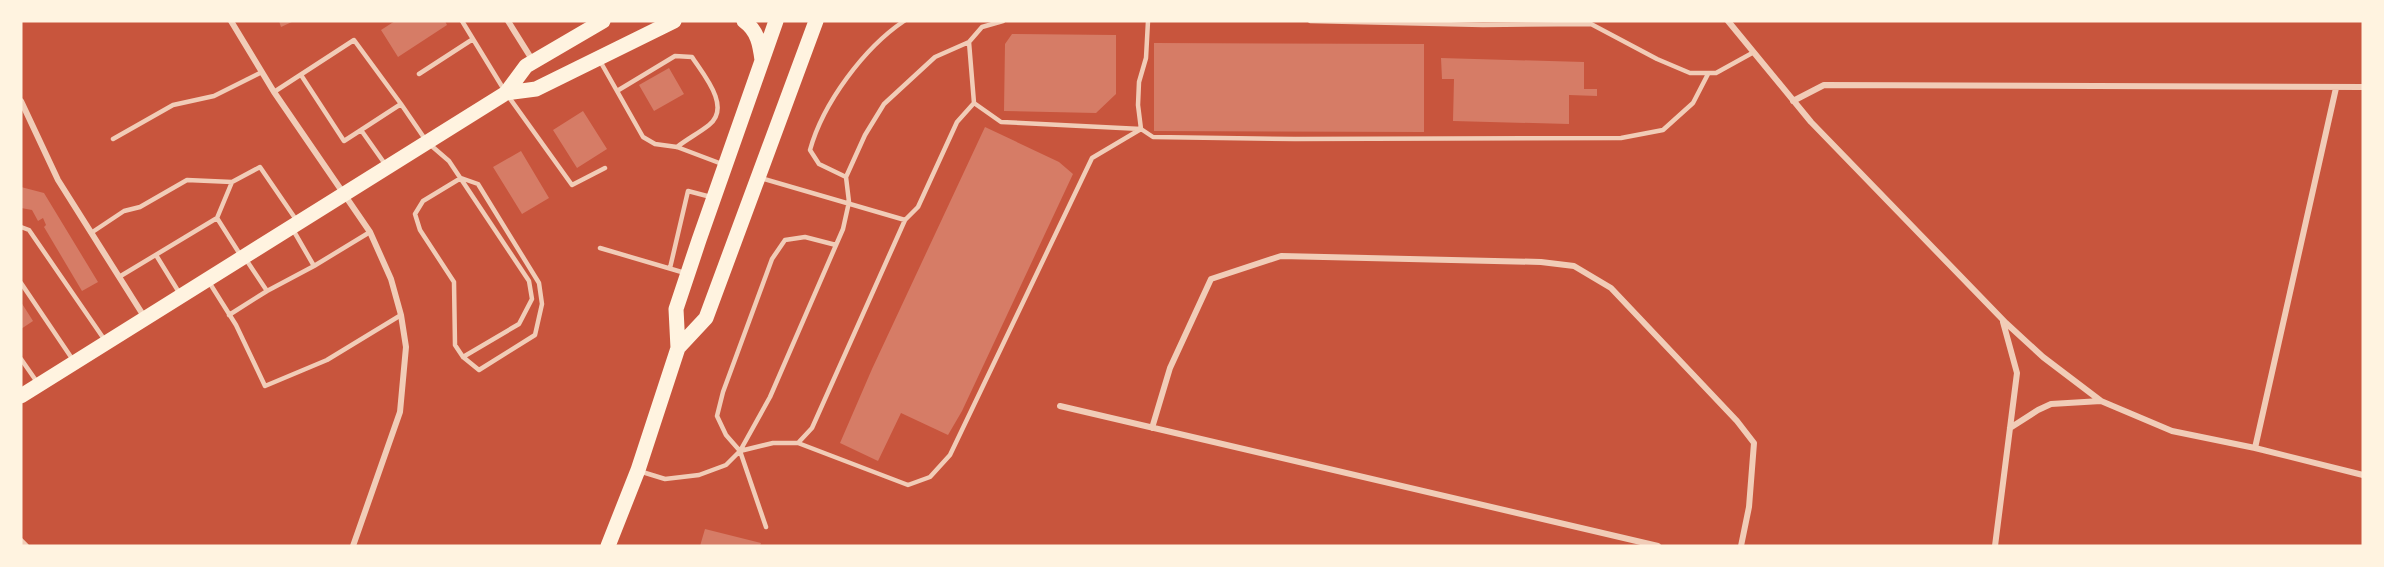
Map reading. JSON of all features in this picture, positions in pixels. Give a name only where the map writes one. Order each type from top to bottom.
[{"type":"main road","points":[[21,396],[506,93],[526,66],[603,21]]},
{"type":"main road","points":[[506,93],[536,89],[674,21]]},
{"type":"main road","points":[[744,21],[753,29],[759,41],[762,61]]},
{"type":"main road","points":[[608,546],[638,470],[678,348],[676,309],[776,21]]},
{"type":"main road","points":[[678,348],[706,318],[816,21]]},
{"type":"street","points":[[231,21],[274,92],[370,232],[391,279],[401,315],[406,347],[400,412],[353,546]]},
{"type":"street","points":[[508,21],[534,61]]},
{"type":"street","points":[[1728,21],[1810,122],[2002,319],[2043,357],[2101,402],[2172,431],[2255,448],[2363,475]]},
{"type":"street","points":[[1793,101],[1824,85],[2363,87]]},
{"type":"street","points":[[2255,448],[2336,88]]},
{"type":"street","points":[[21,102],[58,180],[145,319]]},
{"type":"street","points":[[1152,428],[1170,368],[1211,279],[1281,256],[1541,262],[1574,266],[1611,288],[1737,421],[1754,443],[1749,507],[1741,546]]},
{"type":"street","points":[[1995,546],[2017,373],[2002,319]]},
{"type":"street","points":[[2010,428],[2051,404],[2101,402]]},
{"type":"street","points":[[1060,406],[1658,546]]},
{"type":"street","points":[[21,542],[26,546]]},
{"type":"lane","points":[[462,21],[506,93],[572,185],[605,168]]},
{"type":"lane","points":[[846,177],[819,164],[810,150],[815,130],[866,55],[904,21]]},
{"type":"lane","points":[[638,470],[665,479],[699,474],[726,465],[740,451],[770,397],[843,229],[849,202],[846,177],[865,135],[884,104],[935,57],[969,42],[982,27],[1003,21]]},
{"type":"lane","points":[[1141,129],[1138,105],[1139,82],[1146,58],[1148,21]]},
{"type":"lane","points":[[1310,21],[1582,22],[1591,24],[1690,74],[1716,74],[1754,52]]},
{"type":"lane","points":[[419,74],[473,39]]},
{"type":"lane","points":[[274,92],[354,40],[427,142],[449,161],[529,281],[532,299],[519,324],[463,357]]},
{"type":"lane","points":[[798,443],[812,428],[905,220],[918,207],[957,122],[974,103],[969,42]]},
{"type":"lane","points":[[617,91],[675,56],[692,57],[717,97],[718,109],[712,123],[677,147]]},
{"type":"lane","points":[[598,57],[644,137],[655,144],[677,147],[725,165]]},
{"type":"lane","points":[[113,140],[173,105],[214,96],[262,72]]},
{"type":"lane","points":[[974,103],[1001,122],[1141,129],[1153,137],[1621,138],[1663,130],[1693,103],[1708,74]]},
{"type":"lane","points":[[301,75],[344,141],[401,104]]},
{"type":"lane","points":[[740,451],[773,443],[798,443],[908,485],[930,477],[950,455],[1092,158],[1141,129]]},
{"type":"lane","points":[[361,130],[388,167]]},
{"type":"lane","points":[[91,233],[124,211],[140,207],[187,180],[232,182],[260,167],[295,226],[314,266]]},
{"type":"lane","points":[[758,177],[905,220]]},
{"type":"lane","points":[[461,178],[478,184],[539,283],[542,304],[535,335],[479,370],[463,357],[455,345],[454,282],[420,230],[415,214],[423,201],[461,178]]},
{"type":"lane","points":[[119,277],[217,218],[232,182]]},
{"type":"lane","points":[[670,268],[688,191],[713,198]]},
{"type":"lane","points":[[217,218],[267,291]]},
{"type":"lane","points":[[21,227],[29,230],[107,343]]},
{"type":"lane","points":[[230,315],[370,232]]},
{"type":"lane","points":[[766,527],[740,451],[726,435],[717,416],[723,392],[772,259],[785,240],[805,237],[836,245]]},
{"type":"lane","points":[[600,248],[688,274]]},
{"type":"lane","points":[[156,255],[182,296]]},
{"type":"lane","points":[[208,280],[230,315],[266,386],[327,360],[401,315]]},
{"type":"lane","points":[[21,283],[75,362]]},
{"type":"lane","points":[[21,359],[39,385]]},
{"type":"building","points":[[279,21],[294,21],[281,27]]},
{"type":"building","points":[[395,21],[445,21],[447,25],[398,57],[381,30]]},
{"type":"building","points":[[1012,34],[1116,35],[1116,94],[1096,113],[1004,111],[1005,44]]},
{"type":"building","points":[[1154,43],[1424,44],[1424,132],[1154,131]]},
{"type":"building","points":[[1441,58],[1584,62],[1584,89],[1597,89],[1597,96],[1569,95],[1569,124],[1453,121],[1454,79],[1442,79]]},
{"type":"building","points":[[669,68],[684,94],[654,111],[639,85]]},
{"type":"building","points":[[583,111],[607,149],[577,168],[553,130]]},
{"type":"building","points":[[985,127],[1059,162],[1073,174],[962,411],[948,435],[901,413],[878,461],[840,443]]},
{"type":"building","points":[[521,151],[549,198],[522,214],[493,167]]},
{"type":"building","points":[[21,187],[44,193],[98,282],[82,291],[44,227],[46,225],[43,218],[38,221],[32,210],[21,208]]},
{"type":"building","points":[[21,302],[33,321],[21,329]]},
{"type":"building","points":[[705,529],[761,543],[760,546],[700,546]]}]
